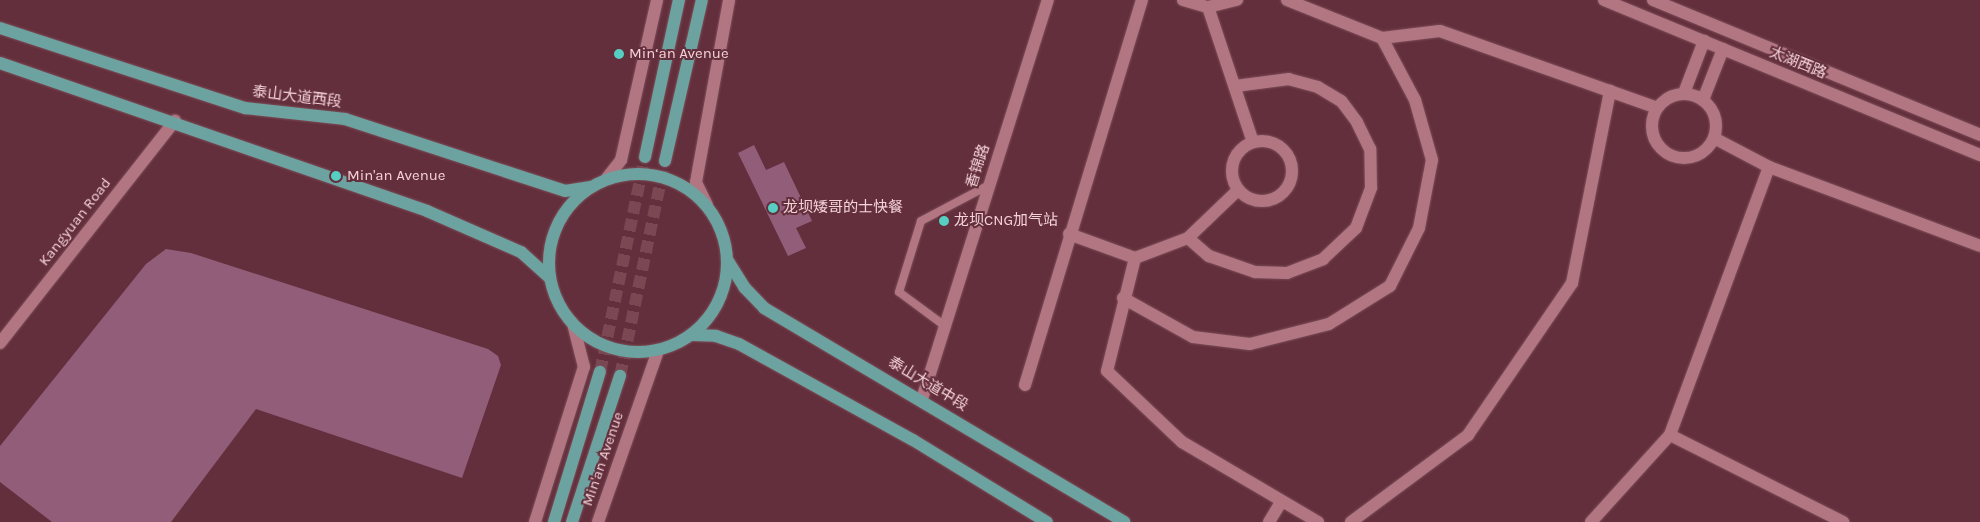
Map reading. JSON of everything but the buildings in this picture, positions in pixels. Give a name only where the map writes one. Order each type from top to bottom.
[{"type":"main road","points":[[645,158],[679,0]]},
{"type":"main road","points":[[665,161],[702,0]]},
{"type":"main road","name":"泰山大道西段","points":[[0,28],[245,108],[345,119],[565,191],[591,187]]},
{"type":"main road","points":[[0,63],[175,121],[426,211],[521,252],[550,278]]},
{"type":"main road","points":[[646,174],[666,178],[684,186],[707,205],[722,231],[728,261],[724,291],[717,308],[692,335],[658,351],[621,351],[595,341],[573,324],[558,303],[550,278],[549,251],[558,222],[576,198],[607,178],[646,174]]},
{"type":"main road","name":"泰山大道中段","points":[[728,261],[744,287],[764,308],[922,399],[1124,522]]},
{"type":"main road","points":[[692,335],[716,336],[739,344],[913,440],[1047,522]]},
{"type":"main road","name":"Min'an Avenue","points":[[554,522],[600,372]]},
{"type":"main road","name":"Min'an Avenue","points":[[572,522],[620,376]]},
{"type":"street","points":[[607,178],[621,160],[656,0]]},
{"type":"street","points":[[707,205],[696,182],[729,0]]},
{"type":"street","name":"香锦路","points":[[922,399],[1048,0]]},
{"type":"street","points":[[1025,385],[1069,234],[1142,0]]},
{"type":"street","points":[[1183,0],[1208,7],[1237,0]]},
{"type":"street","points":[[1287,0],[1382,38],[1440,31],[1657,108]]},
{"type":"street","name":"太湖西路","points":[[1604,0],[1980,155]]},
{"type":"street","name":"太湖西路","points":[[1654,0],[1980,135]]},
{"type":"street","points":[[1208,7],[1253,142]]},
{"type":"street","points":[[1123,298],[1193,337],[1250,344],[1329,324],[1390,286],[1420,228],[1432,160],[1414,100],[1382,38]]},
{"type":"street","points":[[1684,94],[1704,41]]},
{"type":"street","points":[[1703,100],[1723,49]]},
{"type":"street","points":[[1188,238],[1209,256],[1237,266],[1255,272],[1287,273],[1323,259],[1356,228],[1371,188],[1370,150],[1357,122],[1341,101],[1318,87],[1290,79],[1235,86]]},
{"type":"street","points":[[1351,522],[1468,435],[1572,283],[1610,91]]},
{"type":"street","points":[[1684,94],[1703,100],[1716,117],[1714,138],[1704,151],[1690,158],[1669,154],[1660,148],[1652,129],[1657,108],[1674,95],[1684,94]]},
{"type":"street","name":"Kangyuan Road","points":[[0,343],[175,121]]},
{"type":"street","points":[[1714,138],[1769,167],[1980,246]]},
{"type":"street","points":[[1253,142],[1271,142],[1279,146],[1291,161],[1291,179],[1281,195],[1264,201],[1238,190],[1232,172],[1233,162],[1253,142]]},
{"type":"street","points":[[1591,522],[1670,435],[1769,167]]},
{"type":"street","points":[[1069,234],[1135,258],[1188,238],[1238,190]]},
{"type":"street","points":[[1135,258],[1123,298],[1107,371],[1182,442],[1318,522]]},
{"type":"street","points":[[535,522],[584,366],[573,324]]},
{"type":"street","name":"Min'an Avenue","points":[[598,522],[658,351]]},
{"type":"street","points":[[1670,435],[1843,522]]},
{"type":"street","points":[[1269,522],[1282,502]]},
{"type":"lane","points":[[945,326],[900,292],[921,221],[989,185]]},
{"type":"tunnel","points":[[600,372],[645,157]]},
{"type":"tunnel","points":[[620,376],[665,161]]},
{"type":"place","name":"Min‘an Avenue","points":[[619,54]]},
{"type":"place","name":"Min'an Avenue","points":[[336,176]]},
{"type":"place","name":"龙坝矮哥的士快餐","points":[[773,208]]},
{"type":"place","name":"龙坝CNG加气站","points":[[944,221]]}]
